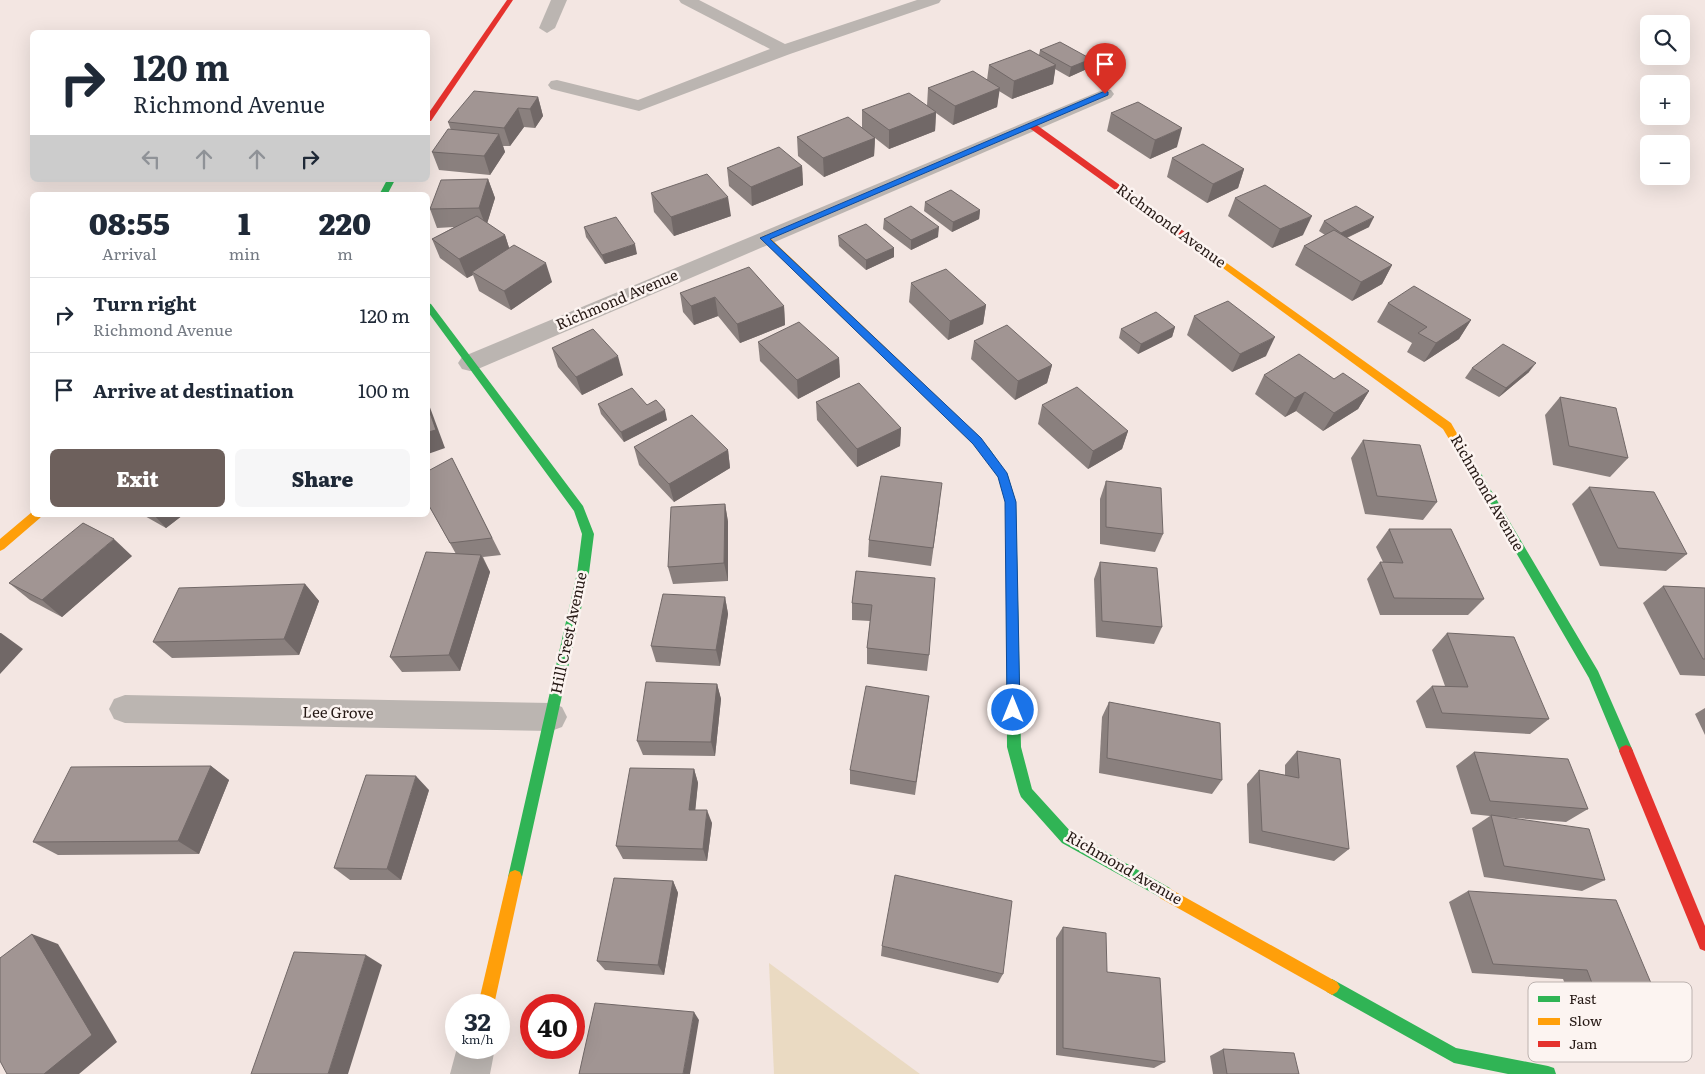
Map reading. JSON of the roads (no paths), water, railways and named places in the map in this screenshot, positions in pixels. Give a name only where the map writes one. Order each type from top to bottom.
[{"type":"street","points":[[430,116],[510,0]]},
{"type":"street","points":[[547,28],[559,0]]},
{"type":"street","points":[[687,0],[784,50]]},
{"type":"street","points":[[557,85],[639,106],[784,50],[934,0]]},
{"type":"street","name":"Richmond Avenue","points":[[470,362],[1105,94]]},
{"type":"street","name":"Richmond Avenue","points":[[1032,125],[1447,426],[1594,676],[1705,944]]},
{"type":"street","name":"Richmond Avenue","points":[[764,238],[977,441],[1004,476],[1011,502],[1014,747],[1026,792],[1067,838],[1454,1055],[1534,1072]]},
{"type":"street","name":"Hill Crest Avenue","points":[[430,309],[578,509],[588,534],[583,573],[488,994]]},
{"type":"street","points":[[0,546],[34,517]]},
{"type":"street","name":"Lee Grove","points":[[125,709],[551,717]]},
{"type":"street","points":[[470,1074],[473,1059]]}]
